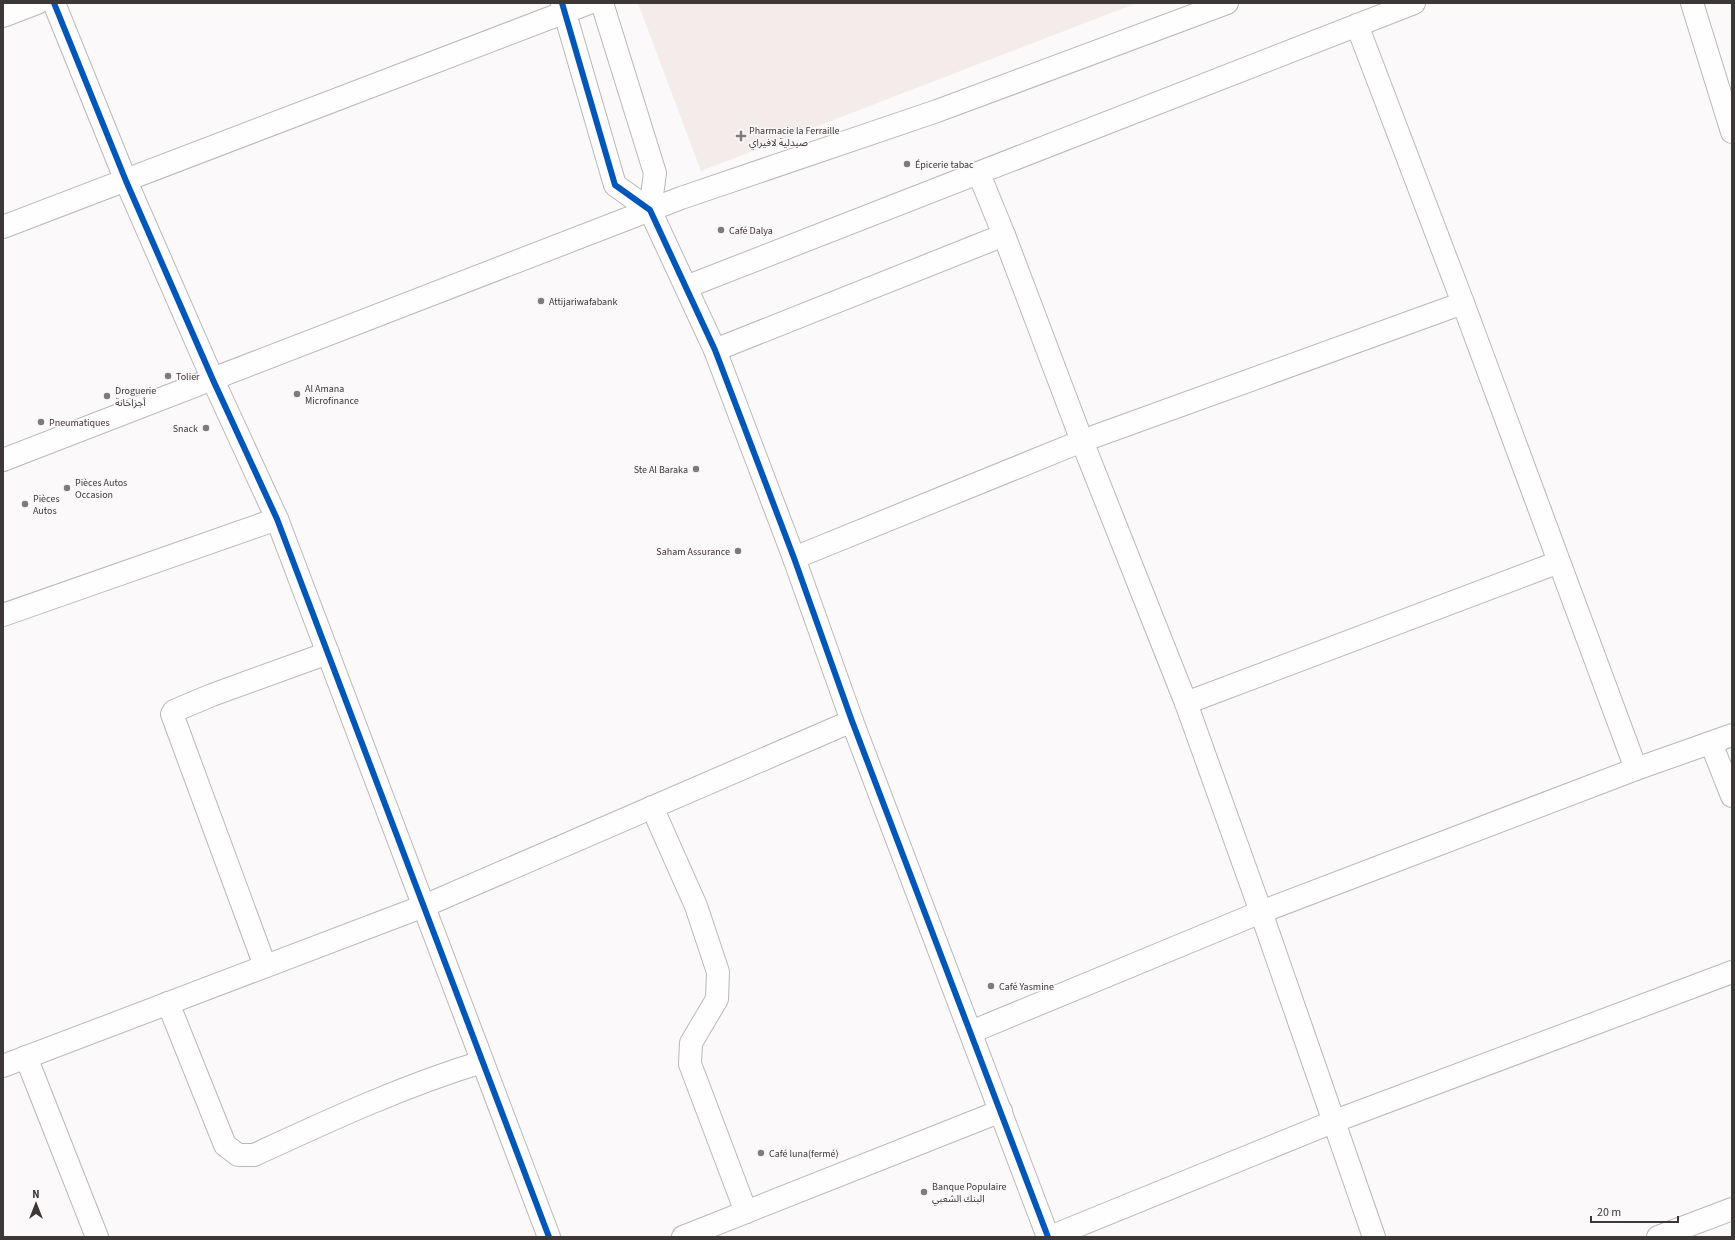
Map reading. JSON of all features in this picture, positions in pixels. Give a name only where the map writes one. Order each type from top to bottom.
[{"type":"street","points":[[3,16],[37,3]]},
{"type":"street","points":[[54,3],[126,181],[213,380],[276,519],[549,1237]]},
{"type":"street","points":[[3,227],[126,181],[564,7],[589,3]]},
{"type":"street","points":[[602,3],[655,173],[650,210]]},
{"type":"street","points":[[3,460],[650,210],[937,111],[1227,3]]},
{"type":"street","points":[[686,286],[979,174],[1414,3]]},
{"type":"street","points":[[1692,3],[1732,132]]},
{"type":"street","points":[[564,7],[616,185],[650,210],[715,350],[794,558],[852,721],[1049,1237],[1335,1121],[1731,974]]},
{"type":"street","points":[[1356,25],[1464,303],[1636,769]]},
{"type":"street","points":[[979,174],[1004,235],[1082,441],[1186,703],[1335,1121],[1374,1237]]},
{"type":"street","points":[[715,350],[1004,235]]},
{"type":"street","points":[[794,558],[1082,441],[1464,303]]},
{"type":"street","points":[[3,615],[276,519]]},
{"type":"street","points":[[1186,703],[1559,562]]},
{"type":"street","points":[[265,966],[172,714],[174,711],[212,695],[328,653]]},
{"type":"street","points":[[3,1066],[424,906],[852,721]]},
{"type":"street","points":[[970,1032],[1261,912],[1636,769],[1732,735]]},
{"type":"street","points":[[1711,743],[1732,796]]},
{"type":"street","points":[[652,807],[696,906],[718,972],[717,999],[692,1044],[690,1064],[746,1212]]},
{"type":"street","points":[[168,1003],[226,1145],[238,1154],[254,1154],[373,1101],[432,1077],[482,1062]]},
{"type":"street","points":[[26,1058],[97,1237]]},
{"type":"street","points":[[683,1237],[1001,1111]]},
{"type":"street","points":[[1667,1235],[1732,1209]]},
{"type":"shaded area","points":[[638,3],[1137,3],[701,171]]},
{"type":"cycle path","points":[[54,3],[126,181],[213,380],[277,519],[549,1237]]},
{"type":"cycle path","points":[[562,3],[615,185],[650,210],[715,350],[794,558],[852,721],[1048,1237]]},
{"type":"place","name":"Pharmacie la Ferraille صيدلية لافيراي","points":[[741,136]]},
{"type":"place","name":"Épicerie tabac","points":[[907,164]]},
{"type":"place","name":"Café Dalya","points":[[721,230]]},
{"type":"place","name":"Attijariwafabank","points":[[541,301]]},
{"type":"place","name":"Tolier","points":[[168,376]]},
{"type":"place","name":"Al Amana Microfinance","points":[[297,394]]},
{"type":"place","name":"Droguerie أجزاخانة","points":[[107,396]]},
{"type":"place","name":"Pneumatiques","points":[[41,422]]},
{"type":"place","name":"Snack","points":[[206,428]]},
{"type":"place","name":"Ste Al Baraka","points":[[696,469]]},
{"type":"place","name":"Pièces Autos Occasion","points":[[67,488]]},
{"type":"place","name":"Pièces Autos","points":[[25,504]]},
{"type":"place","name":"Saham Assurance","points":[[738,551]]},
{"type":"place","name":"Café Yasmine","points":[[991,986]]},
{"type":"place","name":"Café luna(fermé)","points":[[761,1153]]},
{"type":"place","name":"Banque Populaire البنك الشعبي","points":[[924,1192]]}]
